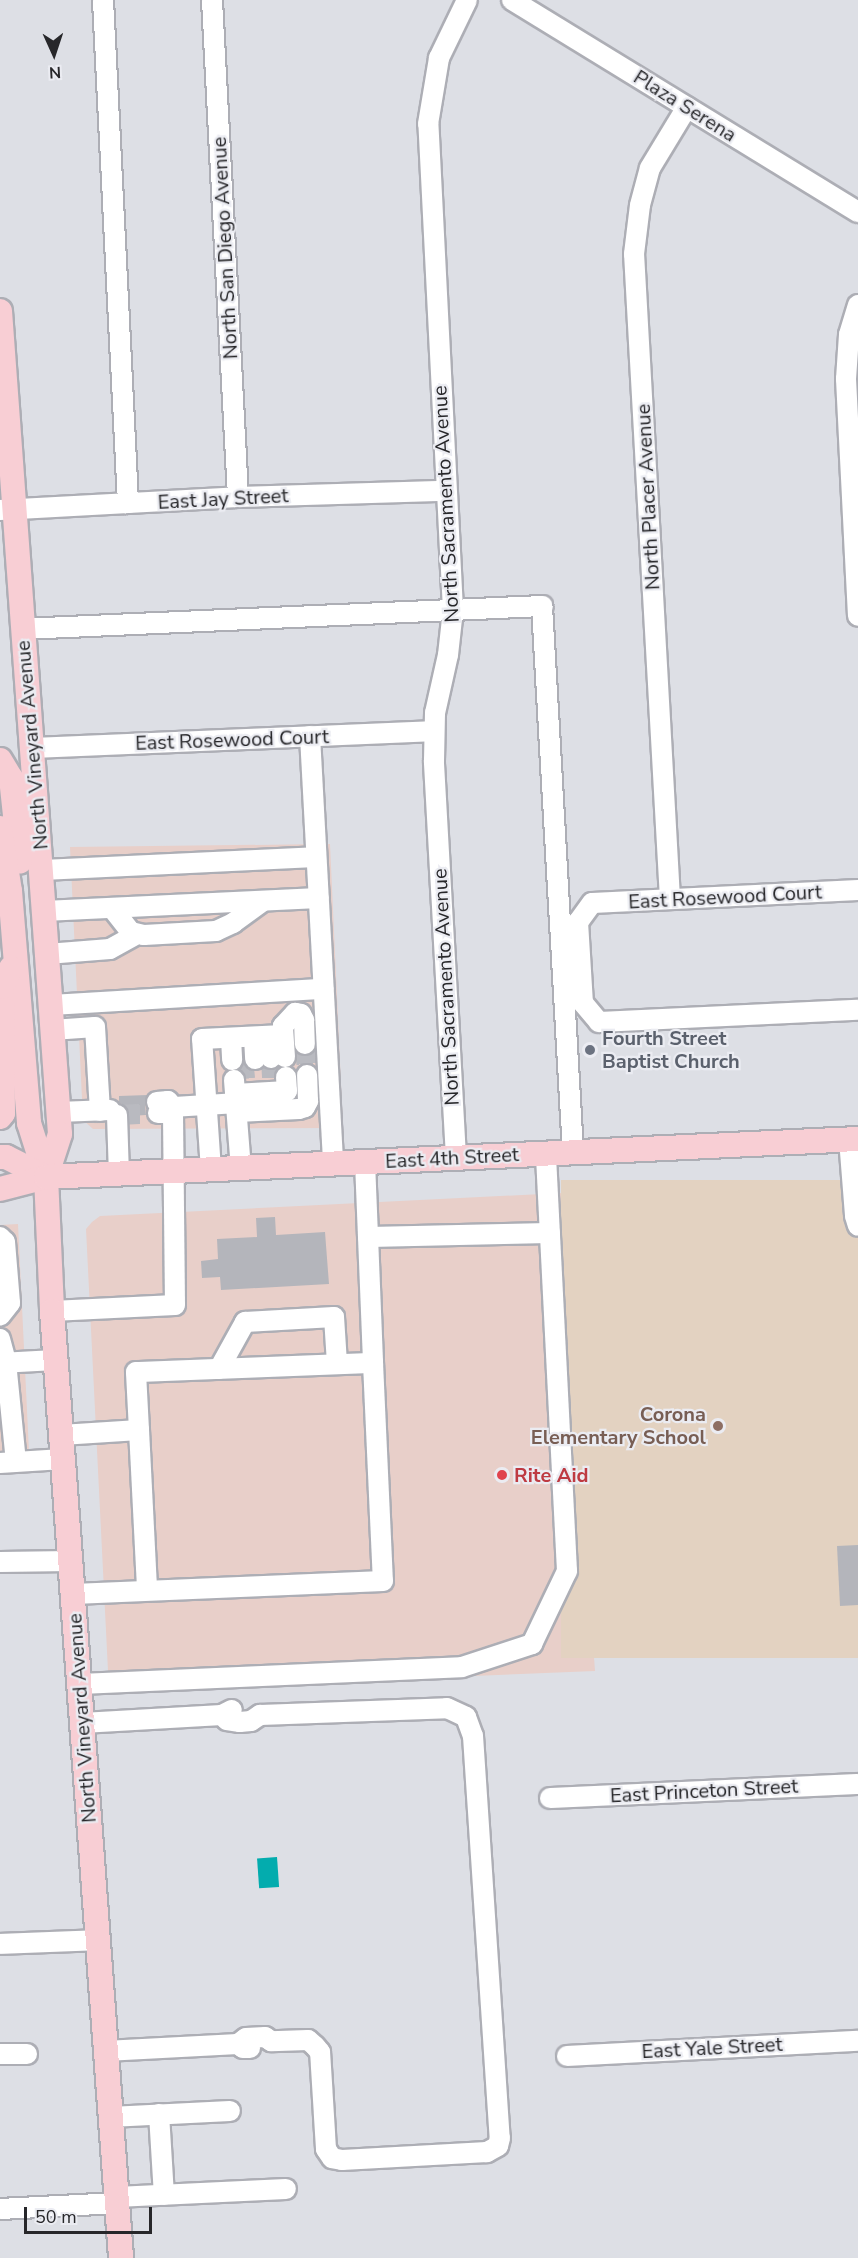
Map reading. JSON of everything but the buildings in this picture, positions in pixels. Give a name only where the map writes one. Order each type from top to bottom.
[{"type":"main road","name":"North Vineyard Avenue","points":[[0,310],[7,509],[22,629],[42,870],[60,1134],[46,1178]]},
{"type":"main road","points":[[0,760],[11,778],[24,885],[30,899],[44,911]]},
{"type":"main road","name":"North Vineyard Avenue","points":[[0,828],[10,891],[29,1123],[46,1178],[55,1360],[121,2258]]},
{"type":"main road","points":[[0,1117],[3,1113],[2,987],[15,958]]},
{"type":"main road","name":"East 4th Street","points":[[0,1189],[46,1178],[854,1139]]},
{"type":"main road","points":[[0,1157],[6,1157],[46,1178]]},
{"type":"street","points":[[103,0],[128,503]]},
{"type":"street","name":"North San Diego Avenue","points":[[212,0],[238,497]]},
{"type":"street","name":"North Sacramento Avenue","points":[[456,1157],[433,731],[448,655],[453,610],[428,124],[439,58],[467,0]]},
{"type":"street","name":"Plaza Serena","points":[[512,0],[858,212]]},
{"type":"street","name":"North Placer Avenue","points":[[670,899],[634,254],[639,205],[650,168],[687,107]]},
{"type":"street","points":[[858,305],[849,335],[846,379],[858,616]]},
{"type":"street","name":"East Jay Street","points":[[7,509],[238,497],[446,491]]},
{"type":"street","points":[[22,629],[542,606],[573,1152]]},
{"type":"street","name":"East Rosewood Court","points":[[31,748],[433,731]]},
{"type":"street","points":[[310,736],[333,1164]]},
{"type":"street","points":[[42,870],[316,857]]},
{"type":"street","name":"East Rosewood Court","points":[[858,890],[592,903],[578,922],[583,1003],[599,1022],[858,1010]]},
{"type":"street","points":[[44,911],[319,898]]},
{"type":"street","points":[[47,954],[110,949],[135,935],[216,931],[233,923],[263,901]]},
{"type":"street","points":[[112,908],[135,935]]},
{"type":"street","points":[[51,1005],[324,989]]},
{"type":"street","points":[[210,1170],[202,1039],[256,1037],[283,1026],[286,1020],[295,1013],[301,1014],[304,1020],[305,1044]]},
{"type":"street","points":[[52,1030],[95,1028],[113,1111],[119,1175]]},
{"type":"street","points":[[256,1037],[257,1058],[256,1037]]},
{"type":"street","points":[[52,1311],[175,1305],[172,1172],[162,1107],[207,1105],[253,1089],[299,1109],[305,1107],[308,1101],[307,1075]]},
{"type":"street","points":[[241,1168],[253,1089]]},
{"type":"street","points":[[58,1112],[113,1111]]},
{"type":"street","points":[[854,1139],[855,1216],[858,1226]]},
{"type":"street","points":[[79,1684],[462,1666],[532,1644],[567,1571],[546,1154]]},
{"type":"street","points":[[73,1594],[383,1581],[365,1162]]},
{"type":"street","points":[[368,1237],[550,1233]]},
{"type":"street","points":[[0,1237],[6,1251],[10,1304],[0,1316]]},
{"type":"street","points":[[219,1369],[245,1322],[334,1317],[337,1364]]},
{"type":"street","points":[[0,1339],[8,1463],[63,1459]]},
{"type":"street","points":[[3,1363],[55,1360]]},
{"type":"street","points":[[147,1590],[136,1372],[373,1363]]},
{"type":"street","points":[[61,1435],[139,1430]]},
{"type":"street","points":[[0,1562],[70,1561]]},
{"type":"street","points":[[82,1723],[222,1715],[228,1711],[253,1710],[260,1715],[447,1708],[466,1717],[473,1736],[500,2138],[498,2146],[488,2152],[342,2160],[332,2158],[326,2149],[320,2052],[308,2040],[271,2041],[265,2037],[253,2037],[242,2039],[238,2044],[105,2051]]},
{"type":"street","name":"East Princeton Street","points":[[550,1798],[858,1784]]},
{"type":"street","points":[[0,1944],[98,1940]]},
{"type":"street","name":"East Yale Street","points":[[567,2056],[858,2041]]},
{"type":"street","points":[[0,2054],[27,2054]]},
{"type":"street","points":[[110,2117],[230,2111]]},
{"type":"street","points":[[159,2114],[164,2195]]},
{"type":"street","points":[[0,2209],[164,2195],[286,2189]]},
{"type":"shaded area","points":[[330,844],[343,1128],[93,1129],[83,1120],[70,847]]},
{"type":"shaded area","name":"Corona Elementary School","points":[[561,1180],[858,1180],[858,1658],[561,1658]]},
{"type":"shaded area","points":[[561,1193],[595,1671],[109,1691],[86,1229],[92,1222],[100,1216]]},
{"type":"shaded area","points":[[18,1224],[30,1472],[0,1473],[0,1225]]},
{"type":"water","points":[[277,1857],[279,1887],[259,1888],[257,1858]]},
{"type":"tunnel","points":[[305,1044],[307,1075]]},
{"type":"tunnel","points":[[271,1058],[272,1079]]},
{"type":"tunnel","points":[[243,1059],[245,1079]]},
{"type":"tunnel","points":[[120,1115],[158,1113]]},
{"type":"place","name":"Fourth Street Baptist Church","points":[[590,1050]]},
{"type":"place","name":"Corona Elementary School","points":[[718,1426]]},
{"type":"place","name":"Rite Aid","points":[[502,1475]]}]
